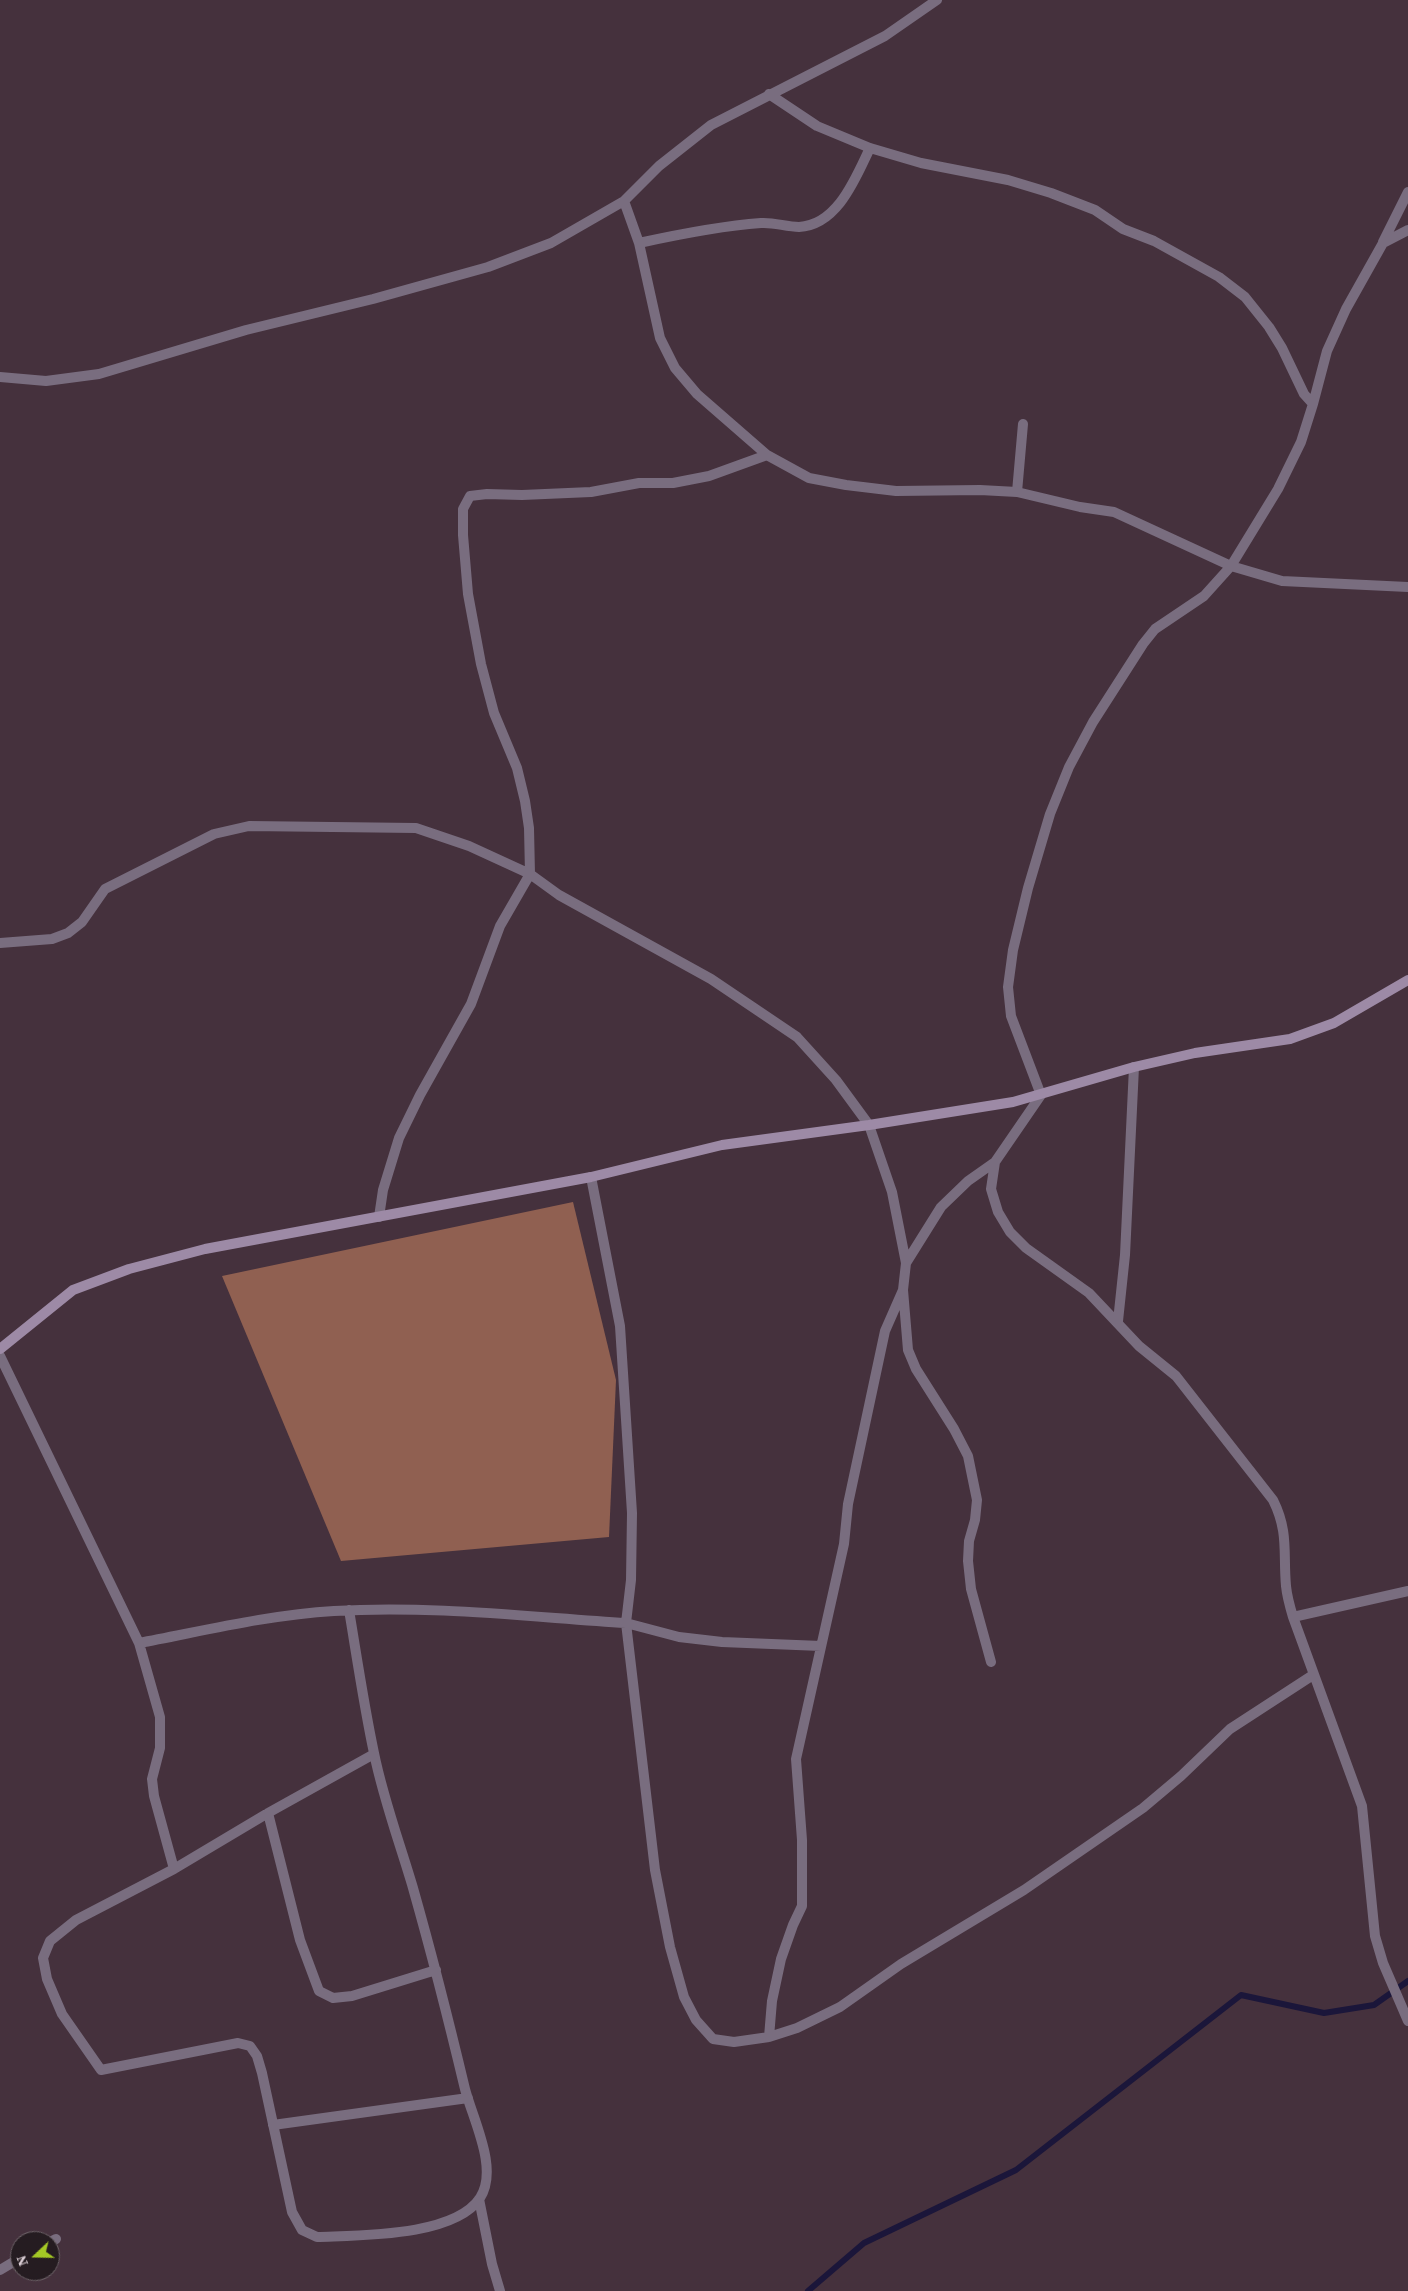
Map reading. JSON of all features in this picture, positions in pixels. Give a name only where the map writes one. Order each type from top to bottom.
[{"type":"street","points":[[0,377],[46,381],[99,374],[246,330],[488,267],[551,243],[624,201],[659,166],[696,136],[728,115],[885,36],[937,0]]},
{"type":"street","points":[[769,94],[817,126],[870,148],[921,164],[1008,180],[1052,193],[1095,210],[1123,229],[1159,244],[1219,277],[1246,297],[1269,327],[1282,348],[1304,394],[1313,404]]},
{"type":"street","points":[[640,243],[690,231],[763,222],[797,227],[808,226],[834,209],[847,195],[870,148]]},
{"type":"street","points":[[1041,1095],[1011,1016],[1008,987],[1013,950],[1028,888],[1050,814],[1077,752],[1143,644],[1155,629],[1204,596],[1230,566],[1278,489],[1301,442],[1334,335],[1408,192]]},
{"type":"street","points":[[624,201],[640,243],[660,338],[675,368],[697,394],[767,455],[809,478],[896,491],[980,490],[1017,492],[1080,507],[1114,512],[1230,566],[1282,581],[1408,588]]},
{"type":"street","points":[[1382,243],[1408,230]]},
{"type":"street","points":[[1017,492],[1023,424]]},
{"type":"street","points":[[380,1217],[383,1190],[399,1138],[420,1095],[472,1004],[500,926],[530,874],[529,828],[525,801],[517,768],[489,697],[468,594],[462,535],[464,509],[470,496],[591,492],[639,483],[673,483],[710,476],[767,455]]},
{"type":"street","points":[[0,943],[52,939],[68,932],[82,922],[105,889],[214,834],[249,826],[416,828],[469,846],[530,874],[560,895],[711,979],[798,1037],[836,1080],[869,1125],[892,1192],[906,1263],[903,1290],[908,1350],[916,1369],[954,1429],[968,1456],[977,1500],[968,1561],[971,1589],[991,1662]]},
{"type":"street","points":[[0,1350],[72,1290],[101,1278],[205,1249],[591,1177],[722,1145],[869,1125],[1013,1102],[1134,1067],[1195,1053],[1271,1043],[1310,1034],[1334,1023],[1408,980]]},
{"type":"street","points":[[1118,1322],[1124,1255],[1134,1067]]},
{"type":"street","points":[[906,1263],[941,1207],[968,1181],[994,1162],[1041,1095]]},
{"type":"street","points":[[994,1162],[991,1189],[998,1212],[1010,1232],[1026,1248],[1088,1293],[1118,1322],[1139,1346],[1176,1376],[1196,1399],[1273,1500],[1281,1516],[1286,1550],[1286,1586],[1293,1617],[1362,1806],[1375,1936],[1383,1963],[1408,2021]]},
{"type":"street","points":[[591,1177],[620,1326],[632,1513],[631,1580],[626,1623],[655,1870],[670,1947],[684,1997],[696,2020],[713,2039],[734,2042],[770,2038],[797,2028],[840,2007],[901,1964],[1024,1890],[1143,1808],[1181,1776],[1230,1729],[1313,1675]]},
{"type":"street","points":[[770,2038],[772,2001],[782,1959],[793,1925],[802,1906],[802,1840],[796,1760],[844,1544],[848,1504],[885,1331],[903,1290]]},
{"type":"street","points":[[0,1356],[139,1643],[160,1717],[160,1748],[152,1779],[154,1796],[174,1869]]},
{"type":"street","points":[[1293,1617],[1408,1591]]},
{"type":"street","points":[[349,1610],[374,1754],[436,1970],[468,2098],[488,2164],[487,2183],[479,2199],[443,2222],[420,2230],[317,2237],[302,2230],[292,2212],[262,2073],[257,2056],[250,2046],[238,2043],[101,2070],[62,2014],[47,1979],[44,1958],[50,1941],[76,1920],[174,1869],[268,1813],[374,1754]]},
{"type":"street","points":[[139,1643],[281,1615],[349,1610],[435,1610],[626,1623],[679,1637],[722,1642],[821,1646]]},
{"type":"street","points":[[268,1813],[300,1940],[319,1991],[333,1998],[352,1996],[436,1970]]},
{"type":"street","points":[[273,2125],[468,2098]]},
{"type":"street","points":[[479,2199],[492,2264],[500,2291]]},
{"type":"shaded area","points":[[573,1202],[616,1380],[609,1537],[341,1561],[222,1276]]},
{"type":"waterway","points":[[808,2291],[864,2243],[1016,2170],[1241,1995],[1324,2013],[1374,2005],[1408,1981]]}]
